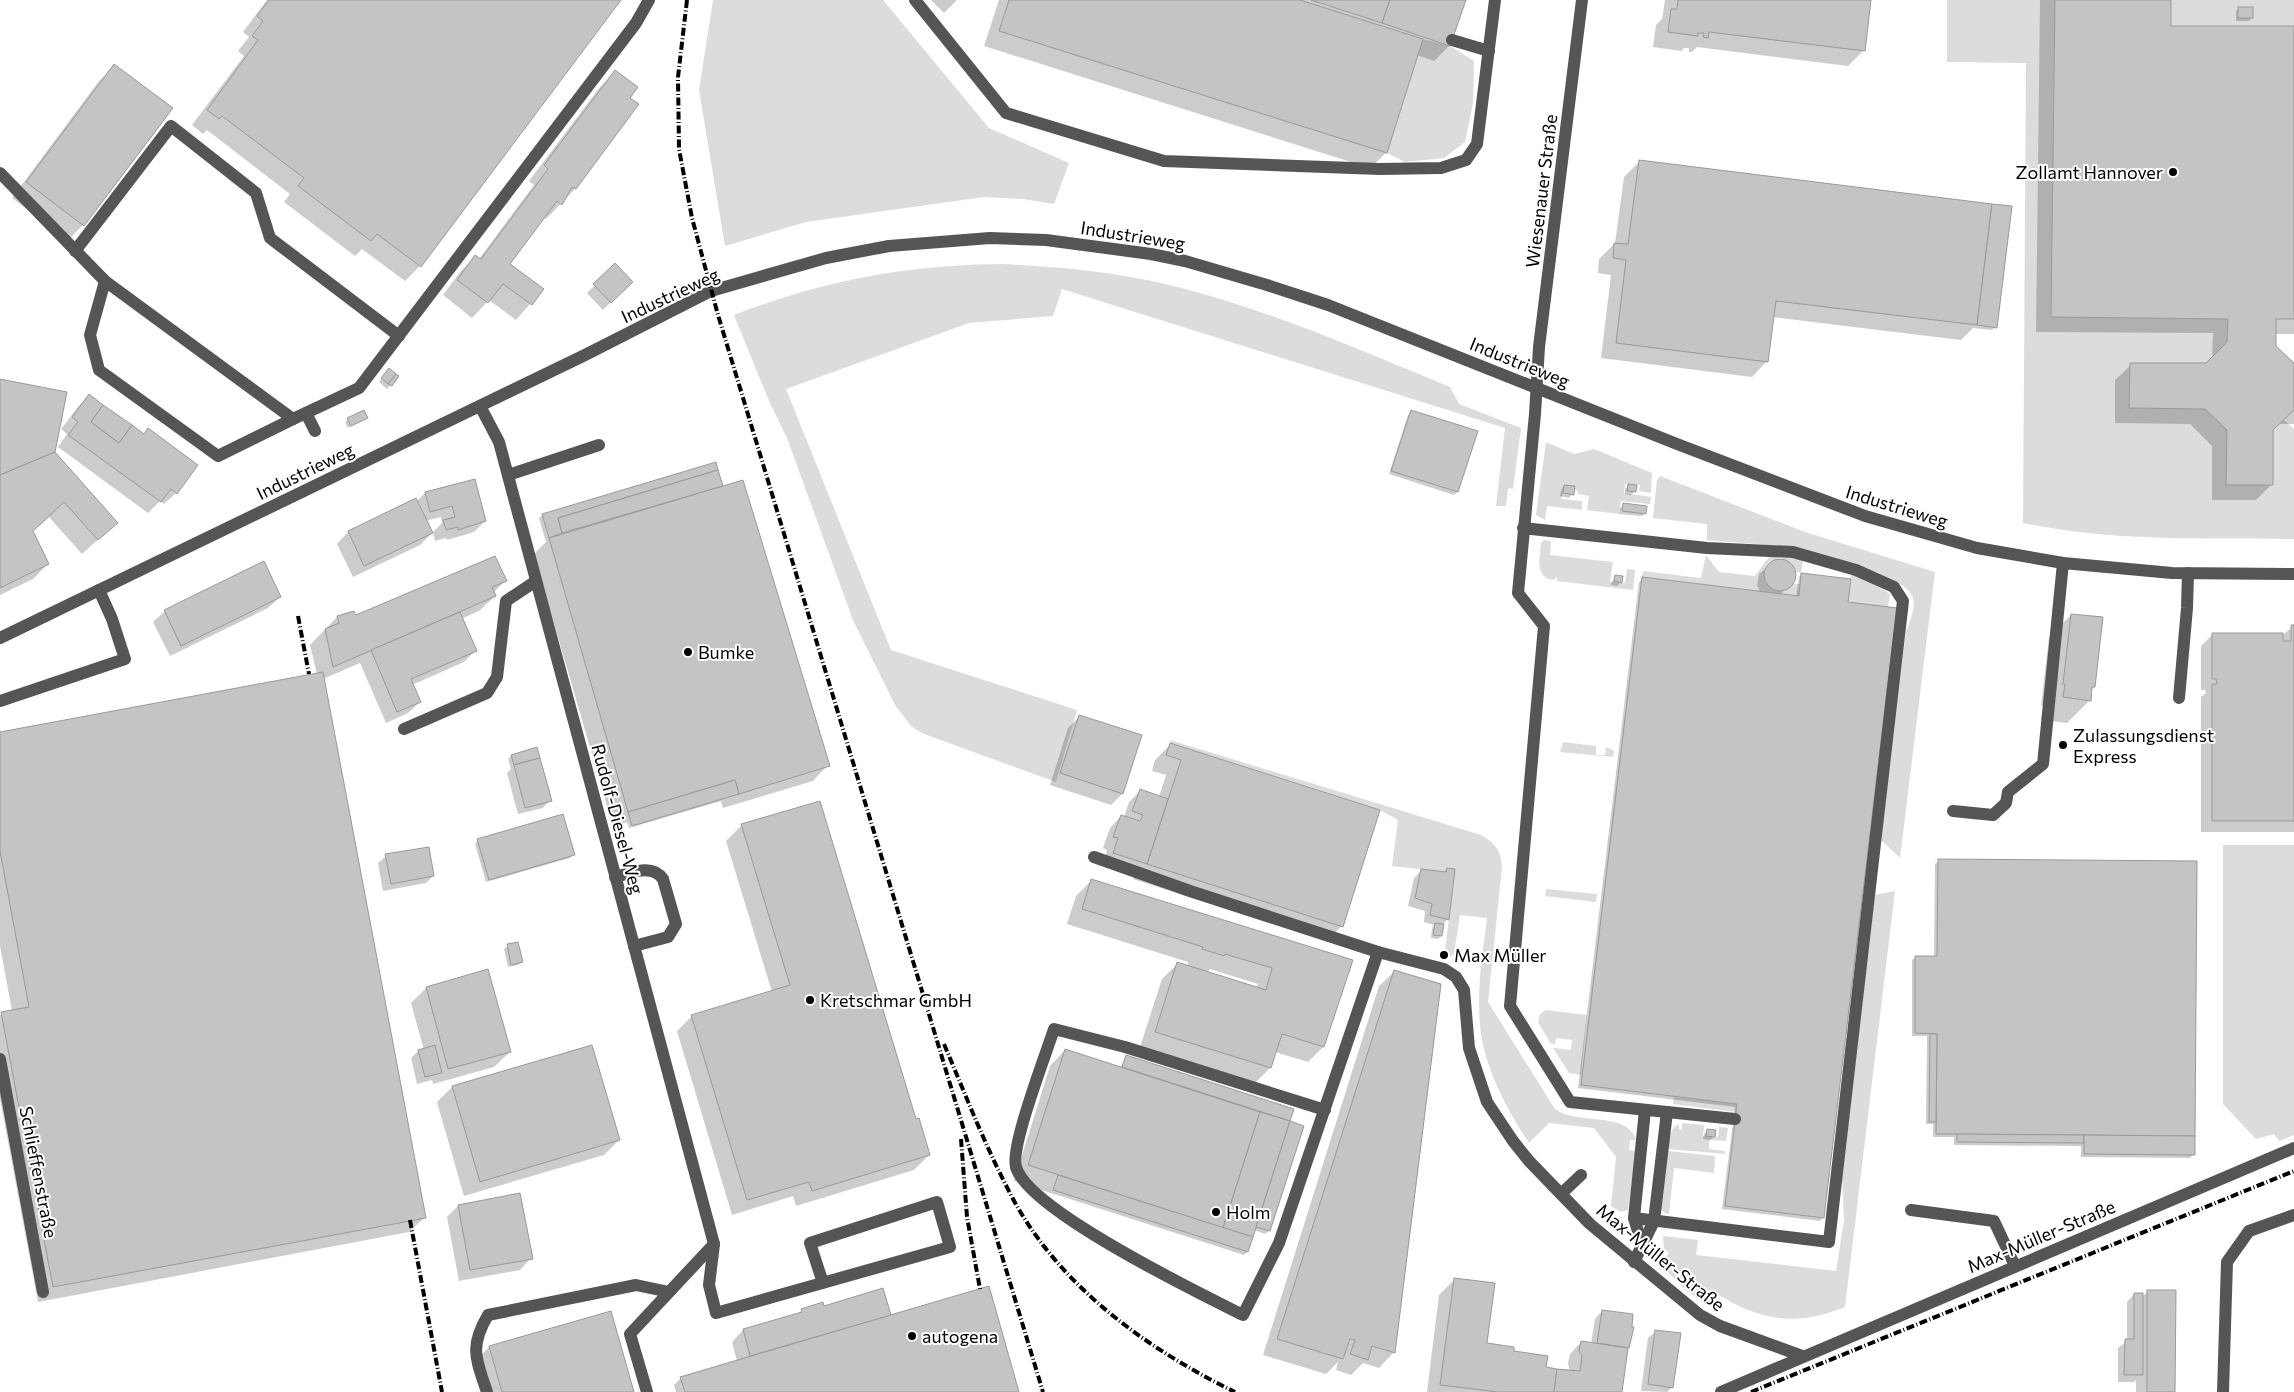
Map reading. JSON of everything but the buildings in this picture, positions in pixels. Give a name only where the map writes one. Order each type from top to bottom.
[{"type":"street","points":[[105,282],[90,335],[99,370],[218,456],[359,388],[636,23],[649,0]]},
{"type":"street","points":[[915,0],[1006,113],[1164,160],[1380,169],[1441,168],[1466,160],[1477,144],[1495,0]]},
{"type":"street","name":"Wiesenauer Straße","points":[[1582,0],[1540,338],[1518,593],[1544,626],[1510,1006],[1570,1102],[1645,1110]]},
{"type":"street","points":[[1452,40],[1489,51]]},
{"type":"street","points":[[75,251],[172,126],[256,193],[270,238],[399,336]]},
{"type":"street","points":[[0,174],[105,282],[293,419]]},
{"type":"street","name":"Industrieweg","points":[[0,638],[480,406],[711,291],[826,258],[889,246],[990,238],[1046,240],[1096,245],[1186,261],[1328,305],[1865,516],[1977,548],[2063,562],[2188,574],[2294,574]]},
{"type":"street","name":"Rudolf-Diesel-Weg","points":[[480,406],[499,442],[714,1244]]},
{"type":"street","points":[[306,413],[315,431]]},
{"type":"street","points":[[508,475],[599,445]]},
{"type":"street","points":[[1523,528],[1707,548],[1793,552],[1856,570],[1894,587],[1903,601],[1830,1242],[1634,1218]]},
{"type":"street","points":[[1952,811],[1992,815],[2006,804],[2008,792],[2043,764],[2063,562]]},
{"type":"street","points":[[2178,698],[2187,608],[2188,574]]},
{"type":"street","points":[[404,729],[487,693],[497,677],[506,601],[536,581]]},
{"type":"street","points":[[0,701],[125,659],[112,619],[99,590]]},
{"type":"street","points":[[1094,857],[1190,891],[1378,952],[1325,1110],[1279,1243],[1243,1315],[1162,1274],[1050,1207],[1031,1188],[1016,1168],[1017,1144],[1054,1029],[1125,1047],[1325,1110]]},
{"type":"street","points":[[615,877],[651,869],[659,873],[663,879],[676,924],[668,937],[634,946]]},
{"type":"street","name":"Max-Müller-Straße","points":[[1378,952],[1444,969],[1456,977],[1464,990],[1469,1048],[1487,1102],[1529,1161],[1590,1224],[1700,1315],[1720,1326],[1802,1356]]},
{"type":"street","name":"Schlieffenstraße","points":[[0,1059],[43,1292]]},
{"type":"street","points":[[1642,1246],[1634,1218],[1645,1110],[1736,1119]]},
{"type":"street","points":[[1634,1262],[1654,1221],[1666,1112]]},
{"type":"street","name":"Max-Müller-Straße","points":[[1721,1392],[2294,1148]]},
{"type":"street","points":[[1561,1194],[1581,1175]]},
{"type":"street","points":[[714,1244],[709,1285],[716,1313],[823,1283],[950,1247],[937,1202],[810,1243],[823,1283]]},
{"type":"street","points":[[1911,1210],[1994,1221],[2016,1266]]},
{"type":"street","points":[[2223,1392],[2227,1262],[2249,1231],[2294,1215]]},
{"type":"street","points":[[647,1392],[630,1334],[714,1244]]},
{"type":"street","points":[[487,1392],[475,1356],[478,1332],[488,1315],[636,1285],[670,1292]]},
{"type":"shaded area","points":[[713,0],[883,0],[989,128],[1069,163],[1054,204],[1023,199],[984,197],[806,222],[725,246],[699,90]]},
{"type":"shaded area","points":[[1947,0],[2055,0],[2051,317],[2228,319],[2227,342],[2206,363],[2130,363],[2129,408],[2205,409],[2227,430],[2227,485],[2272,485],[2273,430],[2284,420],[2294,429],[2294,539],[2192,539],[2124,536],[2057,529],[2023,523],[2026,63],[1947,62]]},
{"type":"shaded area","points":[[2171,0],[2294,0],[2294,26],[2171,26]]},
{"type":"shaded area","points":[[1423,39],[1450,46],[1474,61],[1473,103],[1465,142],[1444,158],[1405,162],[1387,153]]},
{"type":"shaded area","points":[[1004,264],[1105,273],[1202,293],[1309,330],[1450,387],[1459,404],[1521,428],[1513,489],[1508,488],[1506,506],[1496,506],[1505,428],[1062,289],[1053,316],[969,323],[786,389],[891,650],[1077,710],[1056,782],[924,734],[912,727],[895,705],[853,620],[787,438],[769,401],[734,315],[801,292],[866,277],[933,267]]},
{"type":"shaded area","points":[[1546,442],[1574,454],[1594,449],[1652,473],[1651,493],[1639,491],[1640,485],[1625,484],[1624,493],[1651,497],[1650,504],[1621,501],[1619,514],[1587,510],[1589,496],[1578,494],[1578,491],[1564,485],[1562,499],[1582,501],[1582,510],[1547,506],[1545,520],[1536,515]]},
{"type":"shaded area","points":[[1660,476],[1805,532],[1935,572],[1900,858],[1881,840],[1906,632],[1914,604],[1912,595],[1906,588],[1893,580],[1859,566],[1821,554],[1773,545],[1707,540],[1707,524],[1653,518],[1657,480]]},
{"type":"shaded area","points":[[1544,540],[1551,541],[1550,555],[1613,562],[1610,581],[1625,583],[1627,569],[1635,570],[1633,590],[1557,581],[1557,578],[1554,580],[1548,578],[1541,571],[1539,560],[1541,543]]},
{"type":"shaded area","points":[[1706,555],[1719,572],[1755,576],[1769,557],[1794,558],[1803,560],[1801,573],[1796,572],[1792,563],[1781,558],[1769,562],[1764,575],[1766,581],[1775,589],[1788,589],[1794,584],[1800,584],[1799,596],[1642,577],[1643,571],[1701,578]]},
{"type":"shaded area","points":[[1851,574],[1865,579],[1890,594],[1888,607],[1848,602]]},
{"type":"shaded area","points":[[1170,740],[1481,835],[1494,844],[1499,852],[1502,867],[1488,1002],[1555,1109],[1576,1117],[1612,1121],[1623,1125],[1631,1131],[1636,1140],[1630,1140],[1629,1150],[1636,1151],[1628,1210],[1621,1212],[1611,1206],[1616,1157],[1594,1128],[1549,1123],[1529,1143],[1507,1107],[1489,1067],[1480,1025],[1480,979],[1487,918],[1460,915],[1454,954],[1444,959],[1455,869],[1447,868],[1446,872],[1392,866],[1398,820],[1380,810],[1170,743]]},
{"type":"shaded area","points":[[1563,742],[1596,746],[1596,755],[1605,755],[1606,747],[1614,751],[1613,757],[1560,752]]},
{"type":"shaded area","points":[[2223,845],[2294,845],[2294,1135],[2279,1141],[2274,1134],[2256,1139],[2223,1104]]},
{"type":"shaded area","points":[[1546,889],[1597,894],[1596,902],[1545,896]]},
{"type":"shaded area","points":[[1895,891],[1845,1307],[1810,1317],[1794,1319],[1778,1318],[1748,1310],[1716,1293],[1707,1305],[1687,1291],[1660,1265],[1669,1253],[1664,1249],[1663,1236],[1698,1240],[1696,1255],[1836,1271],[1844,1221],[1842,1176],[1875,895]]},
{"type":"shaded area","points":[[1546,1010],[1587,1015],[1581,1075],[1569,1073],[1553,1048],[1571,1050],[1572,1040],[1556,1038],[1555,1044],[1551,1044],[1538,1022],[1540,1014]]},
{"type":"shaded area","points":[[1674,1097],[1737,1104],[1736,1112],[1673,1104]]},
{"type":"shaded area","points":[[1682,1123],[1704,1125],[1703,1136],[1718,1137],[1719,1127],[1728,1128],[1726,1141],[1709,1140],[1709,1149],[1725,1151],[1725,1154],[1668,1149],[1673,1129],[1679,1124],[1679,1129],[1682,1130]]},
{"type":"shaded area","points":[[1668,1151],[1715,1156],[1714,1173],[1674,1168],[1669,1214],[1667,1214],[1661,1210]]},
{"type":"railway","points":[[687,0],[678,77],[679,149],[692,218],[718,315],[1043,1392]]},
{"type":"railway","points":[[298,616],[309,674]]},
{"type":"railway","points":[[944,1044],[985,1141],[1012,1197],[1031,1229],[1054,1259],[1108,1312],[1138,1335],[1202,1375],[1235,1392]]},
{"type":"railway","points":[[961,1139],[967,1217],[980,1289]]},
{"type":"railway","points":[[1751,1392],[2294,1171]]},
{"type":"railway","points":[[410,1220],[442,1392]]},
{"type":"place","name":"Zollamt Hannover","points":[[2173,172]]},
{"type":"place","name":"Bumke","points":[[688,652]]},
{"type":"place","name":"Zulassungsdienst Express","points":[[2063,745]]},
{"type":"place","name":"Max Müller","points":[[1444,955]]},
{"type":"place","name":"Kretschmar GmbH","points":[[810,1000]]},
{"type":"place","name":"Holm","points":[[1216,1212]]},
{"type":"place","name":"autogena","points":[[912,1336]]}]
